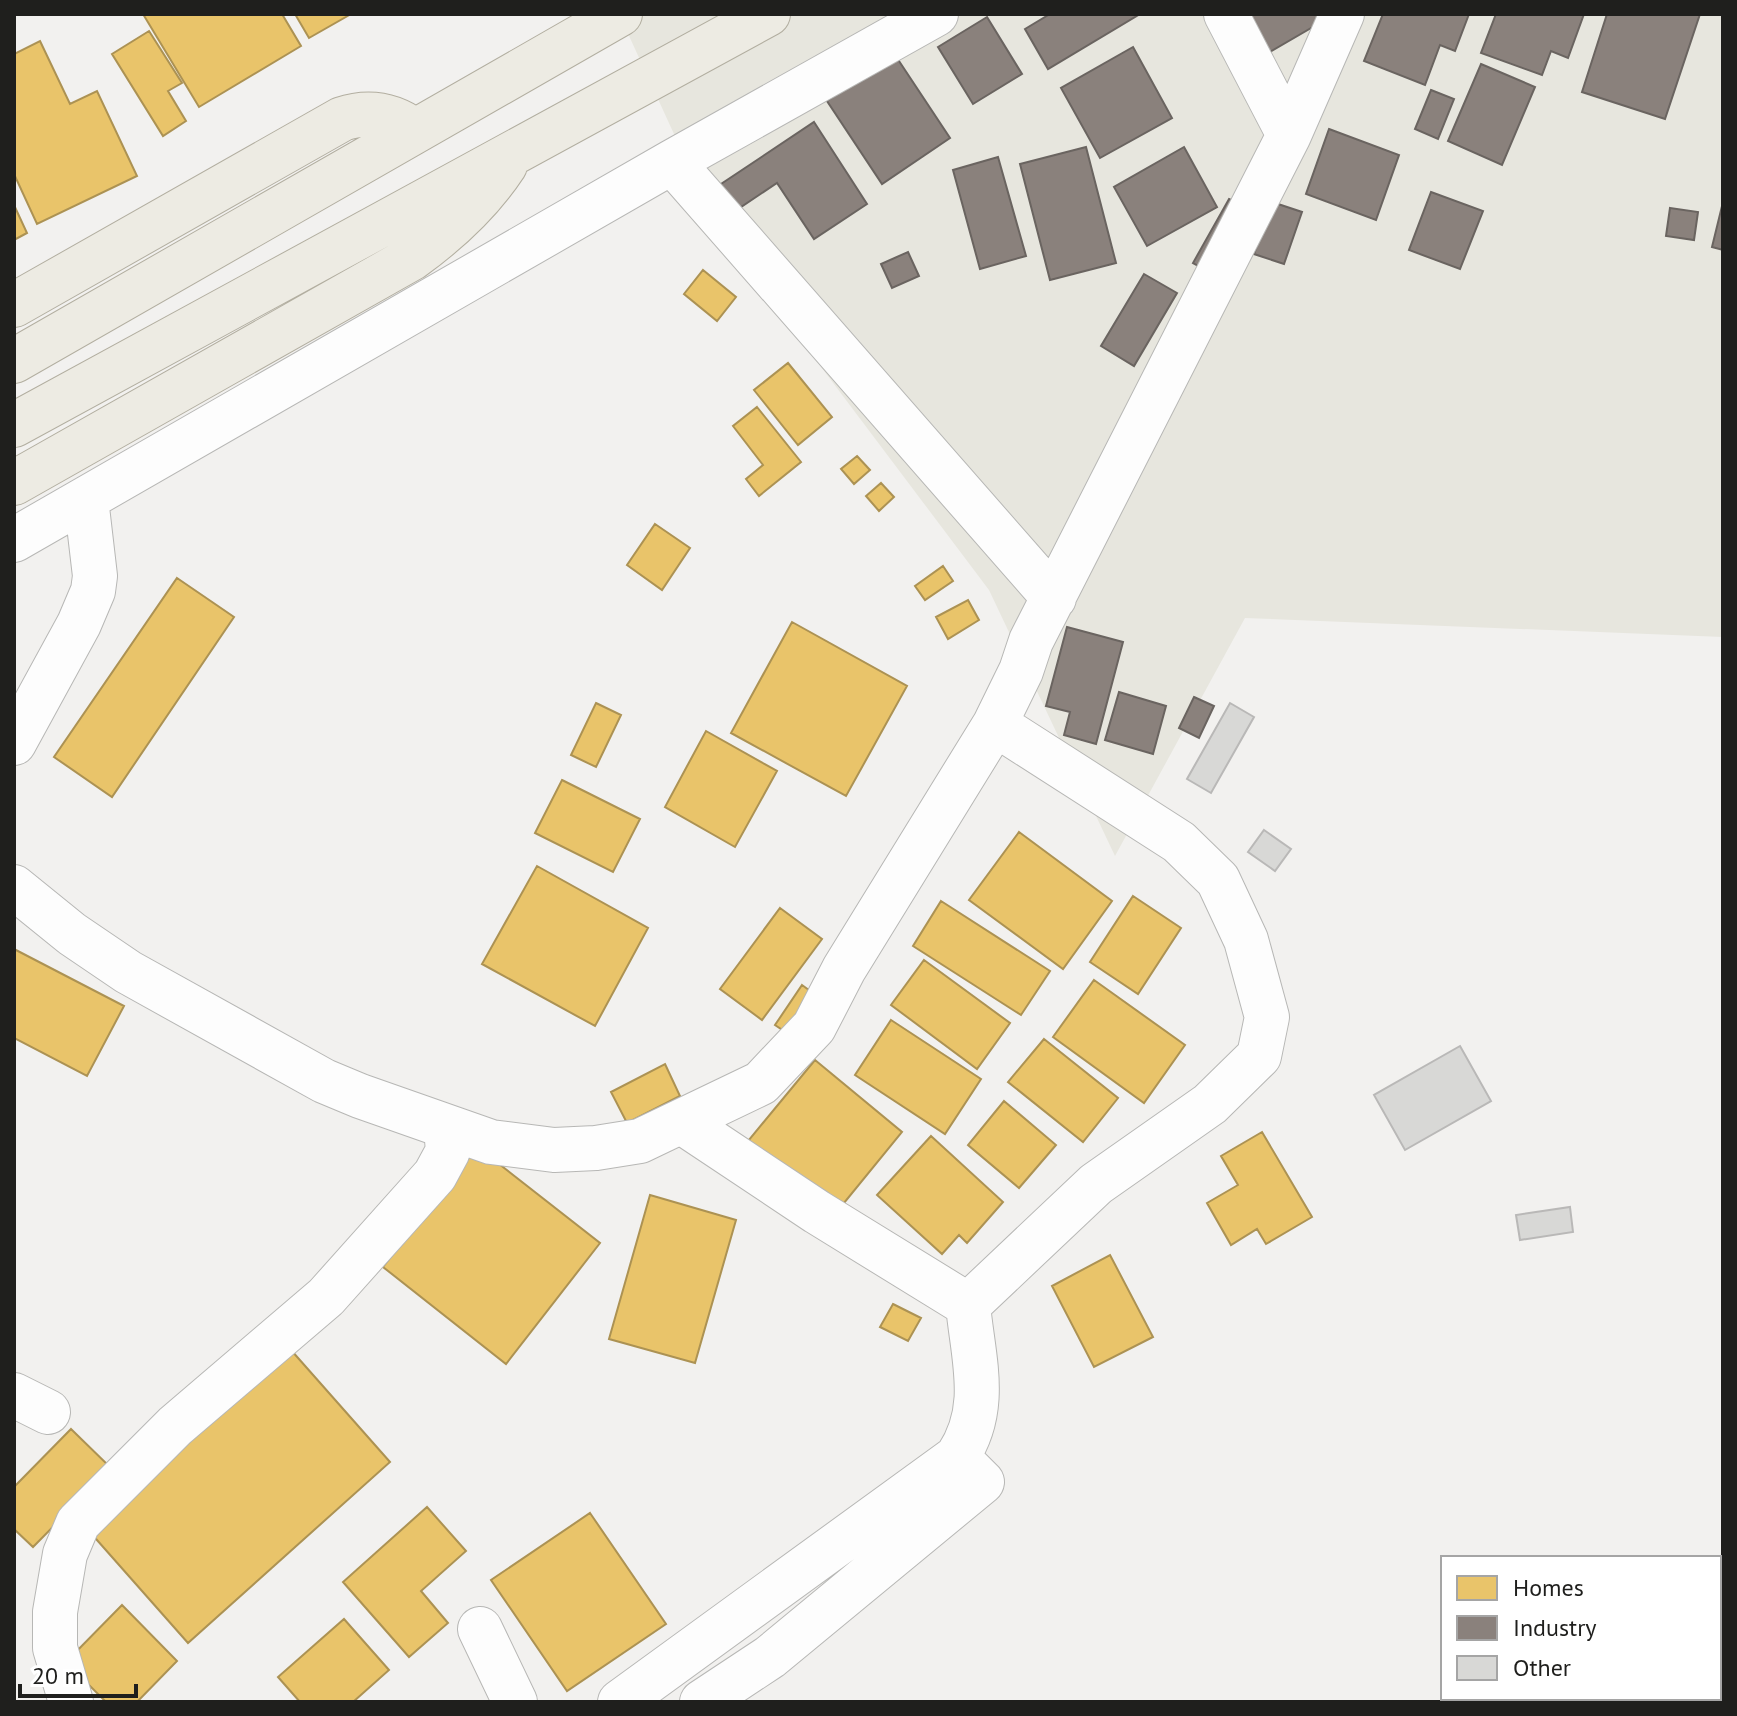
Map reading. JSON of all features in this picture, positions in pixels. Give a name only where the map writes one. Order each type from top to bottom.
[{"type":"main road","points":[[14,361],[620,14]]},
{"type":"main road","points":[[14,425],[768,14]]},
{"type":"main road","points":[[14,305],[342,119],[356,114],[388,116],[402,121],[415,131]]},
{"type":"main road","points":[[14,483],[412,258],[469,211],[493,183],[513,152]]},
{"type":"street","points":[[14,540],[936,14]]},
{"type":"street","points":[[1226,14],[1289,135]]},
{"type":"street","points":[[14,887],[106,957],[324,1081],[491,1142],[554,1150],[640,1141],[761,1083],[814,1027],[844,969],[995,724],[1021,671],[1031,641],[1289,135],[1342,14]]},
{"type":"street","points":[[672,162],[1054,598]]},
{"type":"street","points":[[14,743],[79,624],[93,591],[95,576],[86,499]]},
{"type":"street","points":[[968,1305],[1096,1184],[1210,1104],[1259,1056],[1267,1017],[1246,940],[1218,880],[1179,842],[995,724]]},
{"type":"street","points":[[682,1122],[817,1212],[968,1305]]},
{"type":"street","points":[[71,1702],[55,1648],[55,1612],[65,1554],[78,1523],[175,1426],[326,1297],[435,1175],[448,1151],[446,1128]]},
{"type":"street","points":[[620,1702],[957,1457],[969,1439],[979,1385],[968,1305]]},
{"type":"street","points":[[702,1702],[770,1657],[982,1482],[957,1457]]},
{"type":"street","points":[[480,1629],[515,1702]]},
{"type":"shaded area","points":[[619,14],[1723,14],[1723,637],[1245,618],[1115,856],[989,590],[718,230]]},
{"type":"building: Homes","points":[[143,14],[282,14],[301,46],[199,107]]},
{"type":"building: Homes","points":[[295,14],[351,14],[309,38]]},
{"type":"building: Homes","points":[[149,31],[182,83],[168,91],[186,121],[163,136],[112,54]]},
{"type":"building: Homes","points":[[40,41],[70,104],[97,91],[137,176],[37,224],[14,174],[14,54]]},
{"type":"building: Homes","points":[[14,205],[27,233],[14,240]]},
{"type":"building: Homes","points":[[703,270],[736,297],[717,321],[684,294]]},
{"type":"building: Homes","points":[[788,363],[832,417],[798,445],[754,390]]},
{"type":"building: Homes","points":[[757,407],[801,462],[759,496],[746,479],[763,465],[733,426]]},
{"type":"building: Homes","points":[[857,456],[870,470],[854,484],[841,469]]},
{"type":"building: Homes","points":[[881,483],[894,497],[879,511],[866,496]]},
{"type":"building: Homes","points":[[655,524],[690,548],[662,590],[627,565]]},
{"type":"building: Homes","points":[[943,566],[953,581],[925,600],[915,586]]},
{"type":"building: Homes","points":[[177,578],[234,617],[112,797],[54,757]]},
{"type":"building: Homes","points":[[968,600],[979,620],[948,639],[936,617]]},
{"type":"building: Homes","points":[[792,622],[907,686],[846,796],[731,733]]},
{"type":"building: Homes","points":[[596,703],[621,715],[596,767],[571,755]]},
{"type":"building: Homes","points":[[706,731],[777,771],[735,847],[665,807]]},
{"type":"building: Homes","points":[[562,780],[640,819],[613,872],[535,833]]},
{"type":"building: Homes","points":[[1019,832],[1112,901],[1063,969],[969,900]]},
{"type":"building: Homes","points":[[537,866],[648,928],[595,1026],[482,964]]},
{"type":"building: Homes","points":[[1133,896],[1181,928],[1138,994],[1090,962]]},
{"type":"building: Homes","points":[[941,901],[1050,971],[1021,1015],[913,946]]},
{"type":"building: Homes","points":[[780,908],[822,939],[762,1020],[720,989]]},
{"type":"building: Homes","points":[[14,949],[124,1006],[87,1076],[14,1038]]},
{"type":"building: Homes","points":[[924,960],[1010,1023],[977,1069],[891,1005]]},
{"type":"building: Homes","points":[[1094,980],[1185,1045],[1144,1103],[1053,1037]]},
{"type":"building: Homes","points":[[802,985],[817,996],[790,1035],[775,1025]]},
{"type":"building: Homes","points":[[891,1020],[981,1079],[945,1134],[855,1075]]},
{"type":"building: Homes","points":[[1044,1039],[1118,1098],[1083,1142],[1008,1082]]},
{"type":"building: Homes","points":[[815,1060],[902,1132],[835,1214],[748,1141]]},
{"type":"building: Homes","points":[[665,1064],[680,1096],[627,1123],[611,1092]]},
{"type":"building: Homes","points":[[1004,1101],[1056,1145],[1019,1188],[968,1145]]},
{"type":"building: Homes","points":[[1262,1132],[1312,1217],[1266,1244],[1257,1229],[1231,1245],[1207,1203],[1238,1185],[1221,1156]]},
{"type":"building: Homes","points":[[931,1136],[1003,1202],[967,1243],[959,1235],[942,1254],[877,1195]]},
{"type":"building: Homes","points":[[476,1146],[600,1243],[506,1364],[383,1267]]},
{"type":"building: Homes","points":[[650,1195],[736,1220],[695,1363],[609,1339]]},
{"type":"building: Homes","points":[[1110,1255],[1153,1337],[1094,1367],[1052,1286]]},
{"type":"building: Homes","points":[[893,1304],[921,1318],[908,1341],[880,1327]]},
{"type":"building: Homes","points":[[291,1350],[390,1462],[188,1643],[89,1531]]},
{"type":"building: Homes","points":[[71,1429],[111,1468],[33,1547],[14,1529],[14,1487]]},
{"type":"building: Homes","points":[[427,1507],[466,1551],[421,1591],[448,1623],[409,1657],[343,1582]]},
{"type":"building: Homes","points":[[590,1513],[666,1624],[567,1691],[491,1580]]},
{"type":"building: Homes","points":[[122,1605],[177,1661],[137,1702],[106,1702],[66,1662]]},
{"type":"building: Homes","points":[[344,1619],[389,1670],[353,1702],[300,1702],[278,1677]]},
{"type":"building: Industry","points":[[1050,14],[1140,14],[1048,69],[1025,29]]},
{"type":"building: Industry","points":[[1245,14],[1328,14],[1330,17],[1268,53]]},
{"type":"building: Industry","points":[[1383,14],[1469,14],[1455,51],[1440,45],[1425,85],[1364,61]]},
{"type":"building: Industry","points":[[1496,14],[1584,14],[1568,58],[1551,51],[1542,75],[1481,53]]},
{"type":"building: Industry","points":[[1607,14],[1700,14],[1665,119],[1582,92]]},
{"type":"building: Industry","points":[[987,17],[1022,74],[973,104],[938,47]]},
{"type":"building: Industry","points":[[1133,47],[1172,118],[1100,158],[1061,88]]},
{"type":"building: Industry","points":[[895,55],[950,138],[882,184],[827,101]]},
{"type":"building: Industry","points":[[1481,64],[1535,87],[1502,165],[1448,141]]},
{"type":"building: Industry","points":[[1431,90],[1454,99],[1438,139],[1415,129]]},
{"type":"building: Industry","points":[[814,122],[867,204],[814,239],[777,183],[735,211],[718,186]]},
{"type":"building: Industry","points":[[1329,129],[1399,155],[1376,220],[1306,194]]},
{"type":"building: Industry","points":[[1086,147],[1116,263],[1050,280],[1020,164]]},
{"type":"building: Industry","points":[[1184,147],[1217,207],[1147,246],[1114,187]]},
{"type":"building: Industry","points":[[998,157],[1026,256],[980,269],[953,170]]},
{"type":"building: Industry","points":[[1431,192],[1483,211],[1460,269],[1409,250]]},
{"type":"building: Industry","points":[[1229,199],[1246,208],[1211,273],[1193,263]]},
{"type":"building: Industry","points":[[1272,202],[1302,212],[1284,264],[1254,254]]},
{"type":"building: Industry","points":[[1723,202],[1723,250],[1712,247]]},
{"type":"building: Industry","points":[[1670,208],[1698,212],[1694,240],[1666,236]]},
{"type":"building: Industry","points":[[908,252],[919,276],[892,288],[881,264]]},
{"type":"building: Industry","points":[[1144,274],[1177,293],[1134,366],[1101,346]]},
{"type":"building: Industry","points":[[1067,627],[1123,642],[1096,744],[1064,735],[1070,712],[1046,706]]},
{"type":"building: Industry","points":[[1119,692],[1166,706],[1153,754],[1105,740]]},
{"type":"building: Industry","points":[[1194,697],[1214,706],[1199,738],[1179,728]]},
{"type":"building: Other","points":[[1230,703],[1254,717],[1211,793],[1187,779]]},
{"type":"building: Other","points":[[1264,830],[1291,849],[1275,871],[1248,852]]},
{"type":"building: Other","points":[[1460,1046],[1491,1101],[1405,1150],[1374,1095]]},
{"type":"building: Other","points":[[1570,1207],[1573,1232],[1520,1240],[1516,1215]]}]
